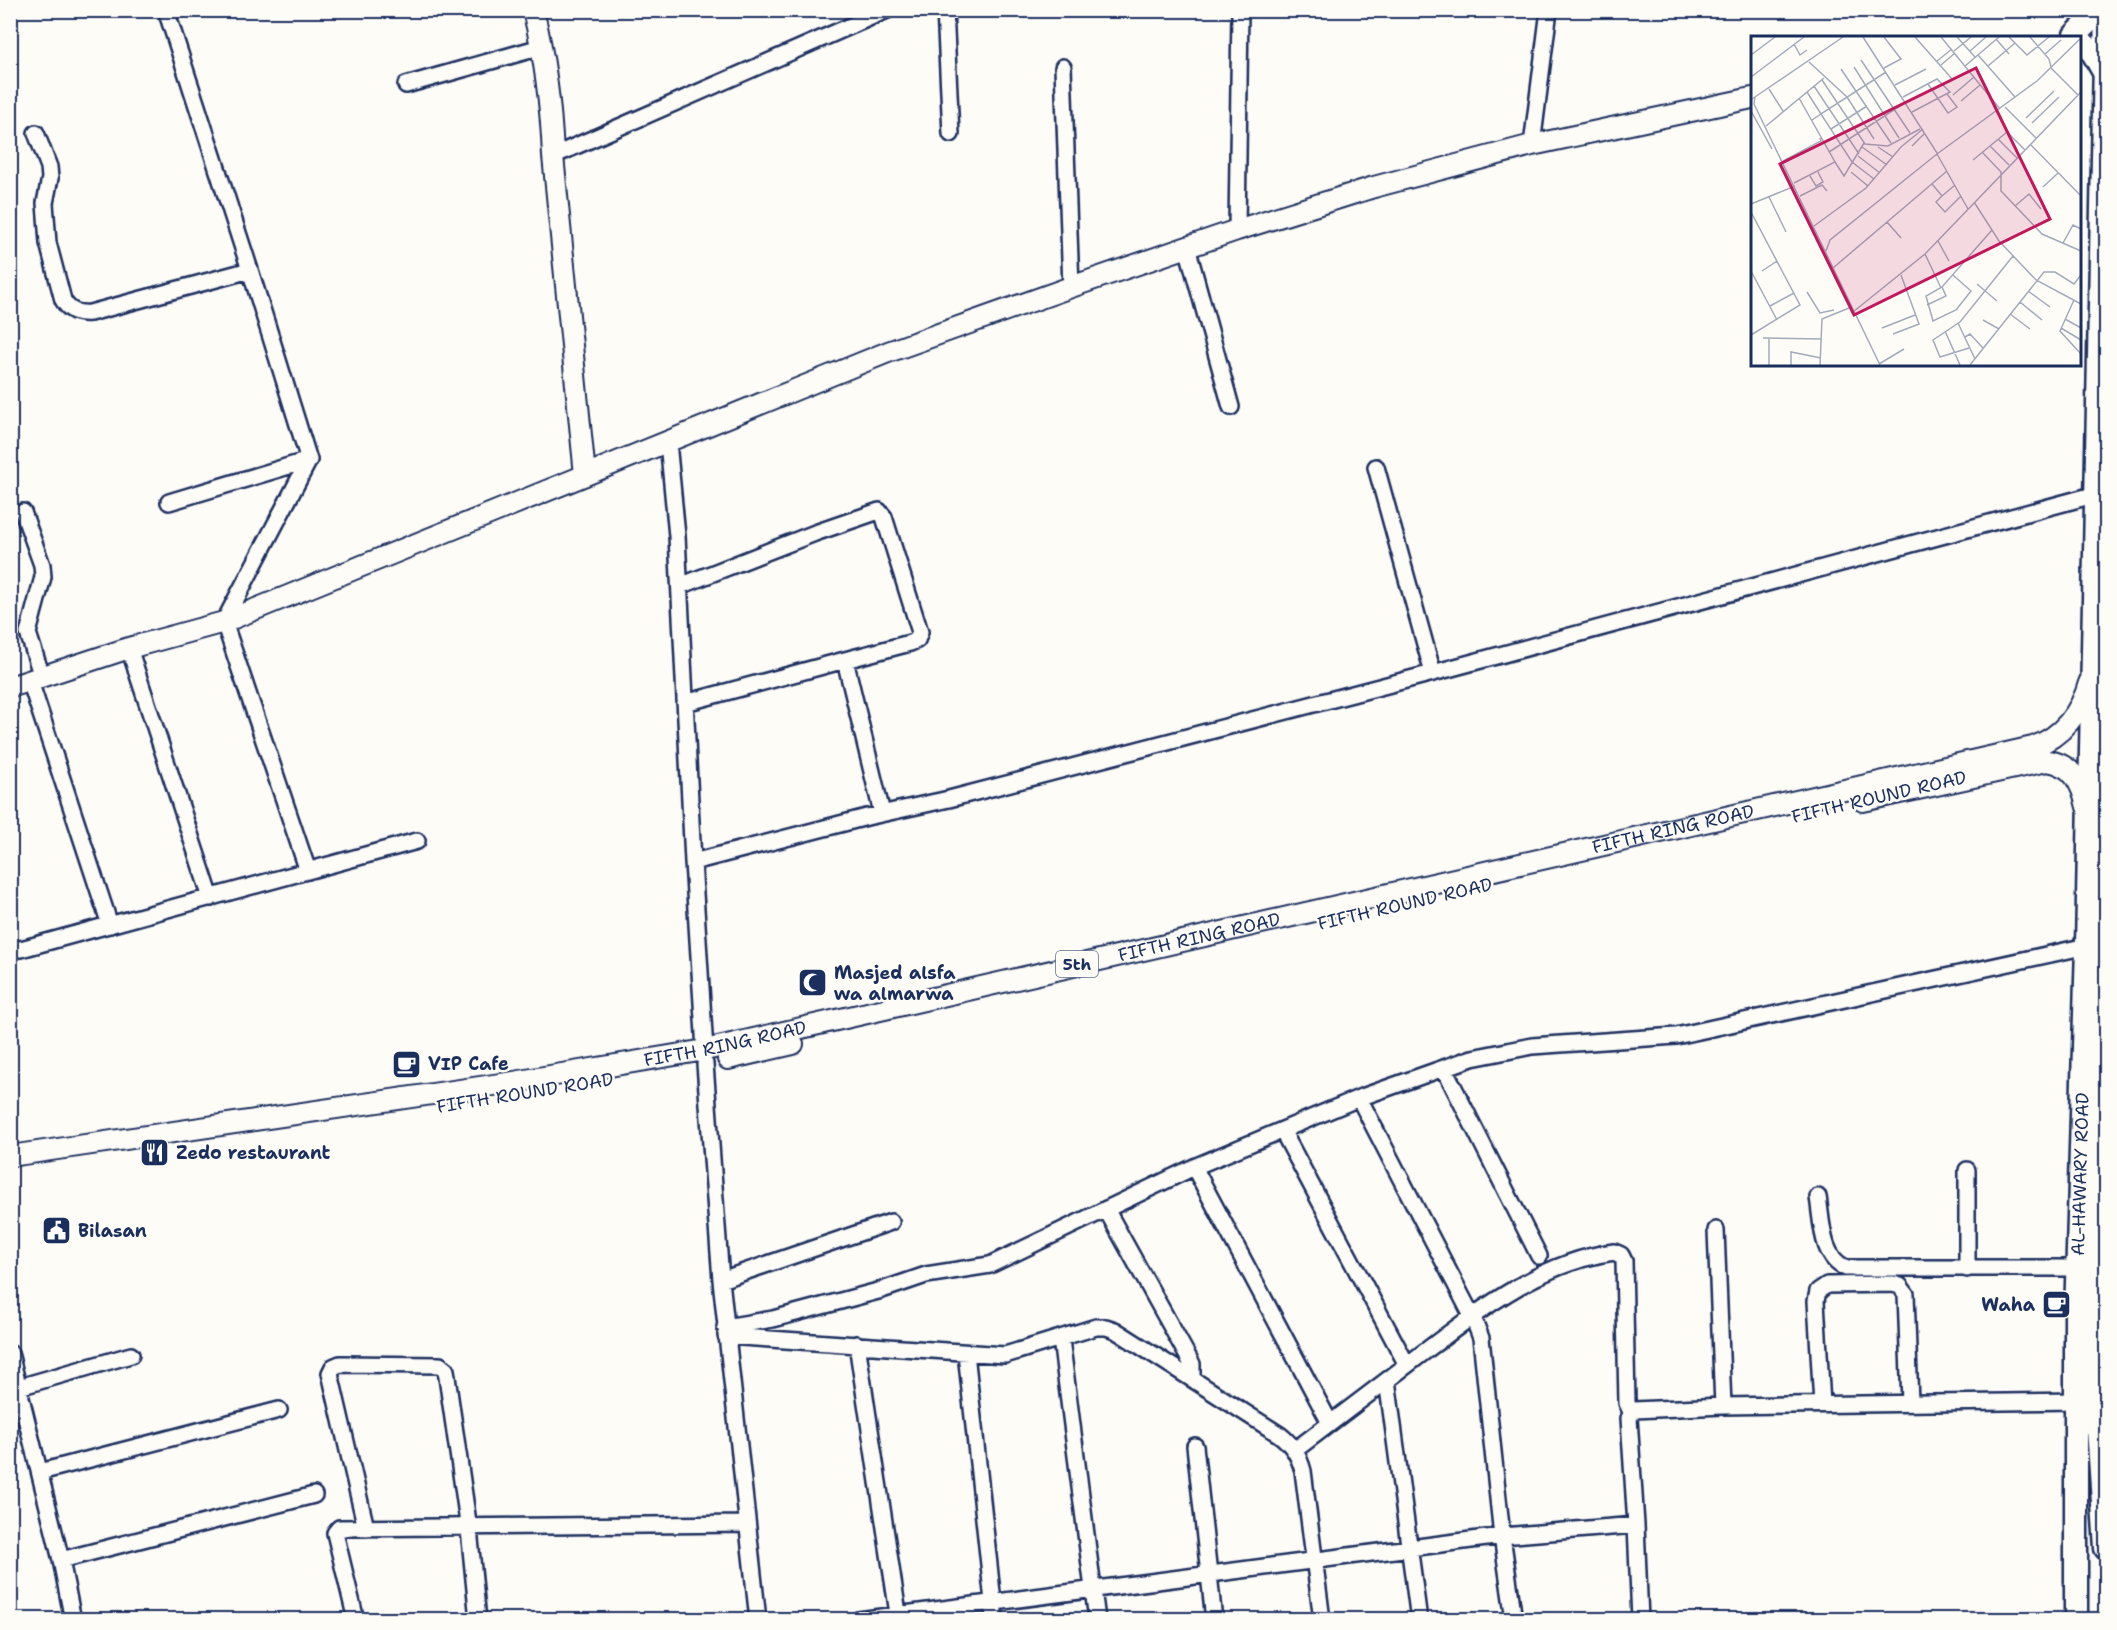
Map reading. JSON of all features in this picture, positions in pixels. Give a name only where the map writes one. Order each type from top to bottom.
[{"type":"highway","points":[[2078,36],[2094,10]]},
{"type":"highway","name":"AL-HAWARY ROAD","points":[[2106,10],[2103,398],[2097,494],[2077,1268],[2093,1376],[2106,1548]]},
{"type":"highway","points":[[2081,43],[2093,53],[2104,72]]},
{"type":"highway","name":"AL-HAWARY ROAD","points":[[2076,1620],[2077,1401],[2093,1376],[2106,799]]},
{"type":"main road","points":[[533,10],[551,112],[553,156],[585,476]]},
{"type":"main road","points":[[2081,39],[2105,39]]},
{"type":"main road","points":[[10,687],[129,648],[224,622],[888,352],[1237,230],[1374,187],[1532,146],[1751,98]]},
{"type":"main road","name":"FIFTH RING ROAD","points":[[10,1156],[514,1082],[705,1057],[1036,974],[1534,869],[2033,747],[2052,738],[2077,713],[2087,692],[2092,668]]},
{"type":"main road","name":"FIFTH ROUND ROAD","points":[[1534,869],[2047,761],[2061,764],[2075,776],[2081,787],[2090,819]]},
{"type":"main road","name":"FIFTH ROUND ROAD","points":[[10,1169],[562,1088],[705,1057]]},
{"type":"street","points":[[166,10],[309,460],[224,622],[308,871]]},
{"type":"street","points":[[553,156],[887,10]]},
{"type":"street","points":[[945,10],[951,134]]},
{"type":"street","points":[[1237,230],[1240,10]]},
{"type":"street","points":[[1532,146],[1549,10]]},
{"type":"street","points":[[406,86],[541,47]]},
{"type":"street","points":[[1063,67],[1071,287]]},
{"type":"street","points":[[36,133],[50,167],[45,203],[49,252],[63,300],[74,312],[90,314],[250,270]]},
{"type":"street","points":[[1187,247],[1231,407]]},
{"type":"street","points":[[669,442],[680,586],[705,1057],[721,1280],[758,1620]]},
{"type":"street","points":[[169,502],[309,460]]},
{"type":"street","points":[[1376,467],[1432,673]]},
{"type":"street","points":[[693,862],[882,813],[949,799],[1432,673],[2097,494]]},
{"type":"street","points":[[22,512],[42,565],[43,577],[28,633],[36,679],[110,925]]},
{"type":"street","points":[[680,586],[815,533],[879,512],[884,517],[920,632],[917,640],[685,703]]},
{"type":"street","points":[[129,648],[211,898]]},
{"type":"street","points":[[845,660],[882,813]]},
{"type":"street","points":[[10,948],[21,949],[417,841]]},
{"type":"street","points":[[726,1332],[882,1290],[926,1275],[990,1264],[1194,1167],[1359,1098],[1473,1058],[1532,1046],[1676,1036],[1699,1032],[2087,946]]},
{"type":"street","points":[[1444,1068],[1539,1256]]},
{"type":"street","points":[[1359,1098],[1479,1330],[1483,1347],[1514,1620]]},
{"type":"street","points":[[1282,1130],[1407,1365]]},
{"type":"street","points":[[1194,1167],[1330,1424]]},
{"type":"street","points":[[1967,1170],[1967,1269]]},
{"type":"street","points":[[1818,1197],[1827,1250],[1832,1259],[1841,1266],[1851,1269],[2077,1268]]},
{"type":"street","points":[[1106,1209],[1192,1364],[1192,1379]]},
{"type":"street","points":[[721,1280],[891,1222]]},
{"type":"street","points":[[1716,1230],[1723,1406]]},
{"type":"street","points":[[1295,1450],[1472,1317],[1543,1272],[1610,1252],[1618,1252],[1624,1261],[1627,1403],[1631,1412],[1629,1418],[1640,1620]]},
{"type":"street","points":[[1822,1405],[1816,1300],[1818,1291],[1827,1286],[1893,1284],[1903,1288],[1906,1294],[1910,1403]]},
{"type":"street","points":[[726,1332],[1005,1355],[1096,1327],[1111,1328],[1280,1435],[1295,1450],[1303,1472],[1322,1620]]},
{"type":"street","points":[[1061,1339],[1097,1620]]},
{"type":"street","points":[[857,1344],[899,1617]]},
{"type":"street","points":[[10,1353],[62,1560],[74,1620]]},
{"type":"street","points":[[966,1353],[995,1620]]},
{"type":"street","points":[[19,1387],[130,1355]]},
{"type":"street","points":[[366,1528],[330,1373],[333,1367],[339,1364],[440,1365],[446,1370],[469,1528],[478,1620]]},
{"type":"street","points":[[1387,1380],[1419,1620]]},
{"type":"street","points":[[1631,1412],[1638,1409],[1723,1406],[2077,1401]]},
{"type":"street","points":[[40,1472],[279,1410]]},
{"type":"street","points":[[1195,1446],[1214,1620]]},
{"type":"street","points":[[62,1560],[314,1495]]},
{"type":"street","points":[[356,1620],[335,1533],[339,1528],[747,1524]]},
{"type":"street","points":[[858,1620],[899,1617],[993,1602],[1410,1547],[1503,1536],[1636,1525]]},
{"type":"place","name":"Masjed alsfa wa almarwa","points":[[813,983]]},
{"type":"place","name":"VIP Cafe","points":[[407,1064]]},
{"type":"place","name":"Zedo restaurant","points":[[155,1153]]},
{"type":"place","name":"Bilasan","points":[[57,1231]]},
{"type":"place","name":"Waha","points":[[2056,1305]]}]
